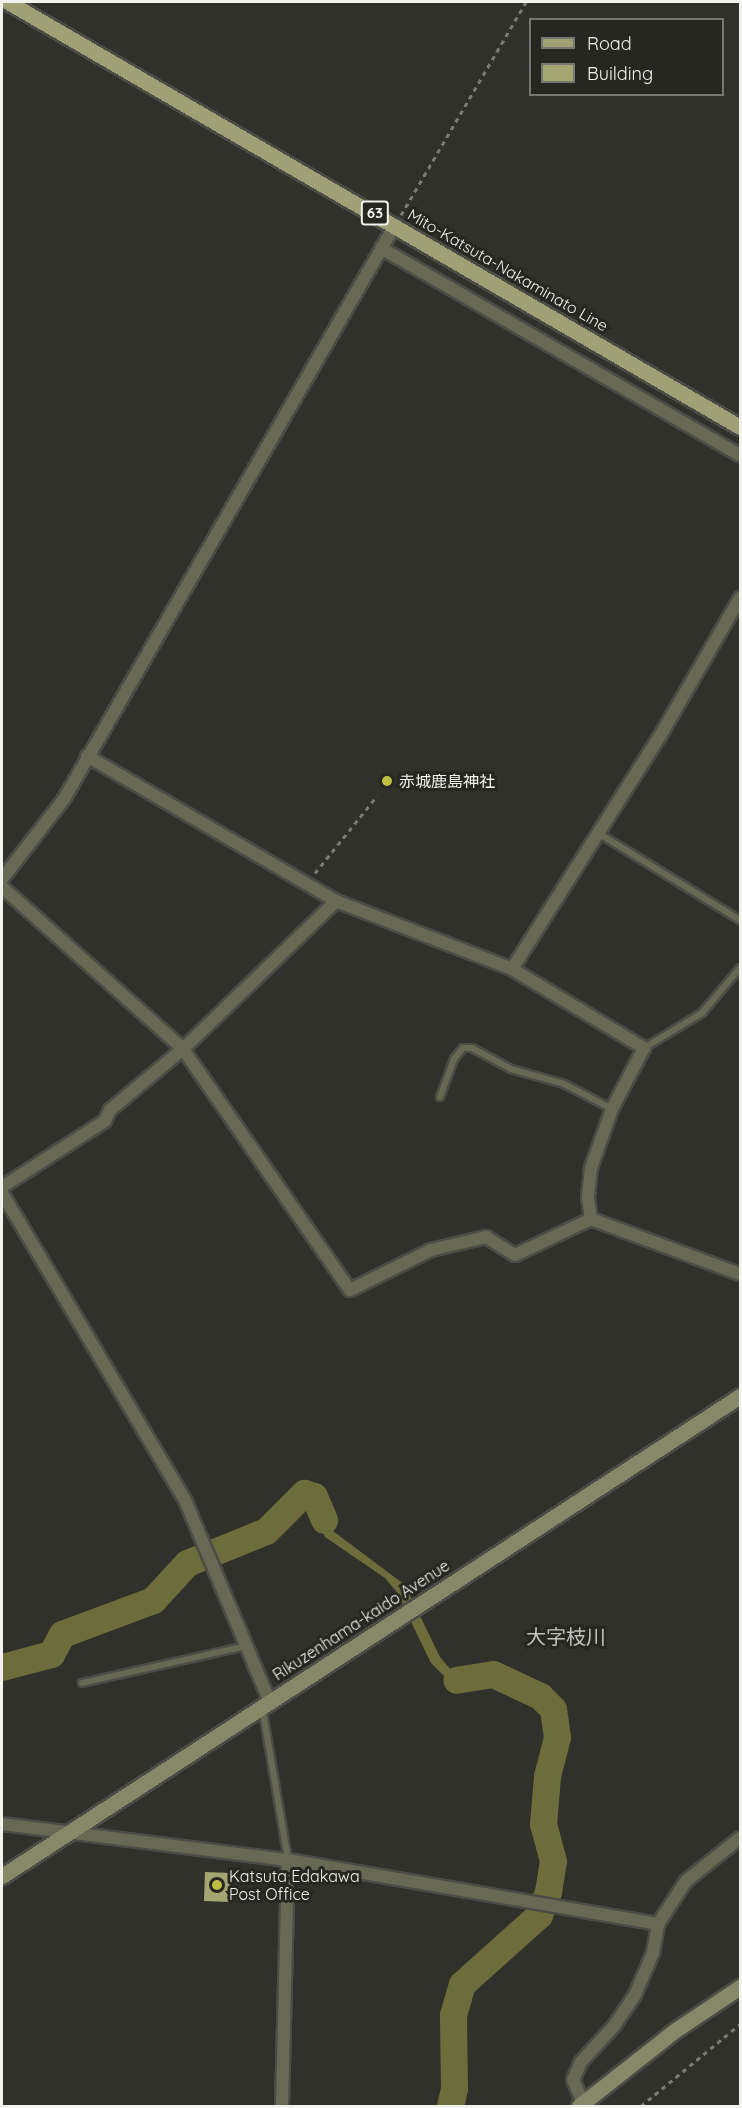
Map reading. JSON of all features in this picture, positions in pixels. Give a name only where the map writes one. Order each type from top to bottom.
[{"type":"main road","name":"Mito-Katsuta-Nakaminato Line","points":[[8,2],[741,427]]},
{"type":"main road","name":"Rikuzenhama-kaido Avenue","points":[[2,1876],[265,1702],[741,1396]]},
{"type":"main road","points":[[581,2105],[677,2029],[741,1987]]},
{"type":"street","points":[[2,879],[40,835],[395,225]]},
{"type":"street","points":[[381,248],[741,455]]},
{"type":"street","points":[[512,969],[741,598]]},
{"type":"street","points":[[87,756],[336,901],[512,969],[644,1048],[612,1109],[591,1168],[588,1198],[591,1219]]},
{"type":"street","points":[[2,886],[183,1049],[350,1290],[430,1250],[486,1238],[515,1255],[591,1219],[741,1274]]},
{"type":"street","points":[[2,1187],[105,1121],[110,1110],[183,1049],[336,901]]},
{"type":"street","points":[[2,1193],[140,1422],[210,1556],[247,1646],[265,1702]]},
{"type":"street","points":[[2,1824],[288,1860],[658,1923]]},
{"type":"street","points":[[581,2105],[573,2080],[581,2062],[614,2026],[635,1995],[653,1953],[658,1923],[686,1881],[741,1838]]},
{"type":"street","points":[[282,2106],[288,1860]]},
{"type":"lane","points":[[598,833],[741,920]]},
{"type":"lane","points":[[644,1048],[702,1013],[741,968]]},
{"type":"lane","points":[[440,1097],[454,1059],[464,1048],[472,1048],[511,1069],[564,1084],[612,1109]]},
{"type":"lane","points":[[82,1683],[247,1646]]},
{"type":"lane","points":[[265,1702],[288,1860]]},
{"type":"path","points":[[395,225],[526,2]]},
{"type":"path","points":[[307,884],[377,796]]},
{"type":"path","points":[[641,2106],[741,2024]]},
{"type":"shaded area","points":[[303,1488],[317,1492],[333,1531],[405,1585],[440,1657],[456,1676],[476,1676],[492,1669],[492,1678],[477,1684],[451,1683],[431,1663],[396,1591],[385,1578],[325,1537]]},
{"type":"building","points":[[205,1872],[231,1873],[230,1902],[204,1901]]},
{"type":"waterway","points":[[2,1667],[51,1654],[62,1634],[153,1600],[187,1563],[266,1531],[304,1493],[314,1496],[324,1520]]},
{"type":"waterway","points":[[450,2106],[454,2088],[453,2015],[462,1984],[539,1915],[548,1892],[553,1861],[543,1824],[547,1776],[557,1737],[553,1709],[540,1696],[493,1674],[456,1680]]},
{"type":"place","name":"赤城鹿島神社","points":[[387,781]]},
{"type":"place","name":"Katsuta Edakawa Post Office","points":[[217,1885]]},
{"type":"district","name":"大字枝川","points":[[566,1636]]}]
